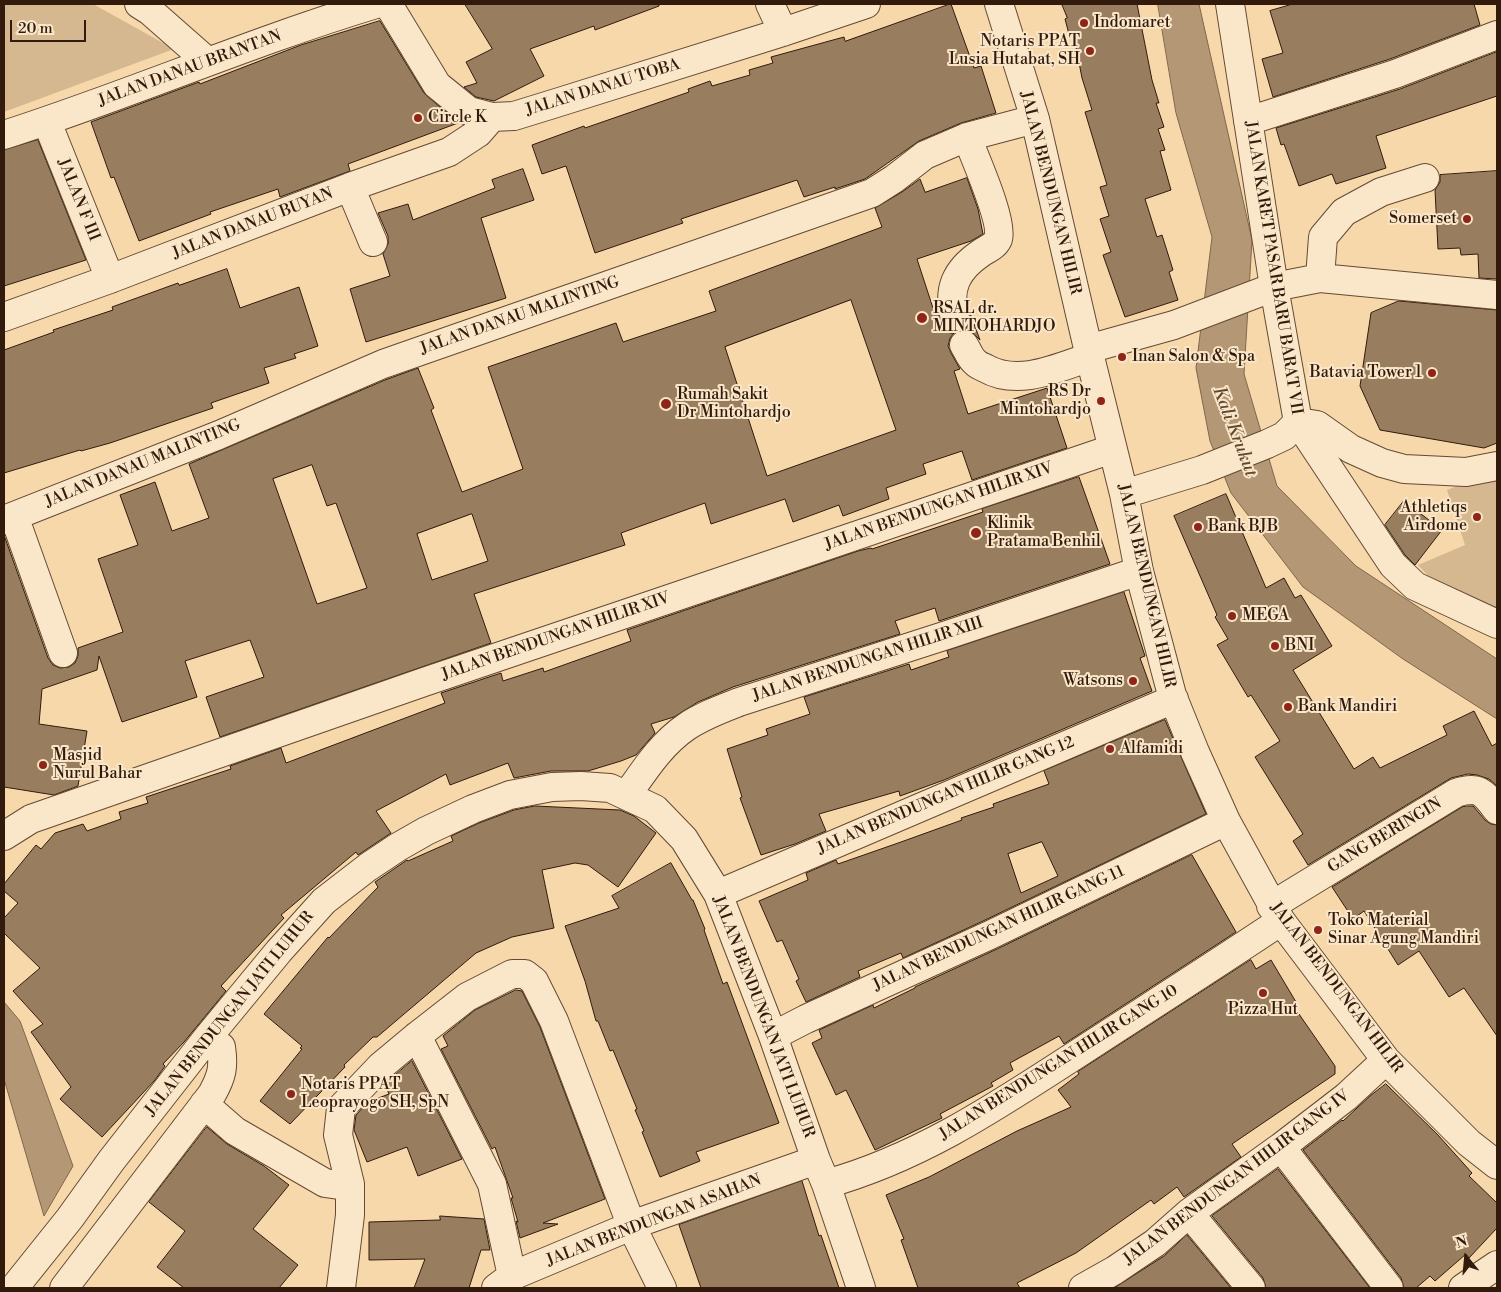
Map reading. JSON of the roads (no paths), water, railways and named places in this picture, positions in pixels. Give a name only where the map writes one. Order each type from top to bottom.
[{"type":"street","points":[[139,4],[150,11],[208,62]]},
{"type":"street","name":"JALAN DANAU BRANTAN","points":[[4,135],[46,122],[208,62],[376,4]]},
{"type":"street","name":"JALAN DANAU TOBA","points":[[388,4],[437,85],[469,112],[492,117],[522,114],[866,4]]},
{"type":"street","points":[[770,4],[783,32]]},
{"type":"street","name":"JALAN BENDUNGAN HILIR","points":[[999,4],[1035,119],[1124,494],[1140,571],[1174,699],[1226,821],[1276,914],[1386,1060],[1470,1143],[1497,1165]]},
{"type":"street","name":"JALAN KARET PASAR BARU BARAT VII","points":[[1230,4],[1248,121],[1267,289],[1298,422],[1393,565],[1415,586],[1497,624]]},
{"type":"street","points":[[1248,121],[1395,74],[1497,35]]},
{"type":"street","name":"JALAN DANAU BUYAN","points":[[4,317],[110,279],[350,187],[449,152],[478,133],[492,117]]},
{"type":"street","name":"JALAN DANAU MALINTING","points":[[9,518],[219,435],[382,364],[872,192],[894,179],[925,155],[967,137],[1035,119]]},
{"type":"street","name":"JALAN F III","points":[[46,122],[110,279]]},
{"type":"street","points":[[955,318],[951,306],[951,291],[958,277],[968,262],[993,246],[998,240],[999,232],[995,213],[967,137]]},
{"type":"street","points":[[1320,278],[1324,236],[1344,212],[1381,192],[1425,178]]},
{"type":"street","points":[[350,187],[373,242]]},
{"type":"street","points":[[964,346],[975,363],[989,371],[1006,376],[1022,377],[1043,372],[1089,353],[1174,325],[1267,289],[1320,278],[1497,295]]},
{"type":"street","points":[[1124,494],[1202,470],[1267,444],[1284,436],[1298,422],[1317,425],[1352,449],[1382,463],[1404,469],[1466,472],[1497,466]]},
{"type":"street","name":"JALAN BENDUNGAN HILIR XIV","points":[[4,836],[31,819],[415,685],[1112,448]]},
{"type":"street","points":[[9,518],[63,653]]},
{"type":"street","name":"JALAN BENDUNGAN HILIR XIII","points":[[627,795],[666,744],[686,727],[709,714],[739,702],[947,636],[1140,571]]},
{"type":"street","name":"JALAN BENDUNGAN HILIR GANG 12","points":[[718,894],[1174,699]]},
{"type":"street","name":"JALAN BENDUNGAN JATI LUHUR","points":[[26,1284],[40,1255],[208,1037],[279,951],[324,901],[368,867],[398,847],[426,831],[473,809],[510,795],[552,787],[581,786],[610,788],[655,809],[684,839],[718,894],[773,1036],[861,1288]]},
{"type":"street","name":"GANG BERINGIN","points":[[1276,914],[1456,793],[1466,790],[1478,790],[1486,796],[1497,810]]},
{"type":"street","name":"JALAN BENDUNGAN HILIR GANG 11","points":[[773,1036],[990,935],[1226,821]]},
{"type":"street","name":"JALAN BENDUNGAN HILIR GANG 10","points":[[821,1172],[884,1166],[955,1131],[1010,1098],[1276,914]]},
{"type":"street","points":[[341,1288],[350,1215],[350,1184],[338,1135],[341,1108],[382,1066],[417,1036],[467,997],[512,974],[525,974],[534,982],[554,1021],[632,1227],[662,1288]]},
{"type":"street","points":[[417,1036],[492,1184],[504,1282]]},
{"type":"street","points":[[64,1288],[212,1094],[222,1072],[221,1047],[208,1037]]},
{"type":"street","name":"JALAN BENDUNGAN HILIR GANG IV","points":[[1083,1288],[1122,1279],[1155,1243],[1189,1214],[1346,1097],[1386,1060]]},
{"type":"street","points":[[204,1104],[235,1131],[325,1183],[350,1184]]},
{"type":"street","points":[[1281,1147],[1389,1288]]},
{"type":"street","name":"JALAN BENDUNGAN ASAHAN","points":[[504,1282],[643,1221],[821,1172]]},
{"type":"street","points":[[1189,1214],[1251,1288]]},
{"type":"street","points":[[1463,1288],[1497,1265]]},
{"type":"water","name":"Kali Krukut","points":[[1158,4],[1199,4],[1252,240],[1244,374],[1277,486],[1356,566],[1497,659],[1497,719],[1403,659],[1303,587],[1231,493],[1210,441],[1196,368],[1212,237],[1176,113]]},
{"type":"water","points":[[4,1002],[20,1021],[73,1166],[44,1216],[4,1079]]},
{"type":"place","name":"Indomaret","points":[[1084,23]]},
{"type":"place","name":"Notaris PPAT Lusia Hutabat, SH","points":[[1090,51]]},
{"type":"place","name":"Circle K","points":[[418,118]]},
{"type":"place","name":"Somerset","points":[[1467,219]]},
{"type":"place","name":"RSAL dr. MINTOHARDJO","points":[[922,318]]},
{"type":"place","name":"Inan Salon & Spa","points":[[1122,357]]},
{"type":"place","name":"Batavia Tower 1","points":[[1432,373]]},
{"type":"place","name":"RS Dr Mintohardjo","points":[[1101,401]]},
{"type":"place","name":"Rumah Sakit Dr Mintohardjo","points":[[666,404]]},
{"type":"place","name":"Athletiqs Airdome","points":[[1477,517]]},
{"type":"place","name":"Bank BJB","points":[[1198,527]]},
{"type":"place","name":"Klinik Pratama Benhil","points":[[976,533]]},
{"type":"place","name":"MEGA","points":[[1232,616]]},
{"type":"place","name":"BNI","points":[[1275,646]]},
{"type":"place","name":"Watsons","points":[[1133,681]]},
{"type":"place","name":"Bank Mandiri","points":[[1288,707]]},
{"type":"place","name":"Alfamidi","points":[[1110,749]]},
{"type":"place","name":"Masjid Nurul Bahar","points":[[43,765]]},
{"type":"place","name":"Toko Material Sinar Agung Mandiri","points":[[1318,930]]},
{"type":"place","name":"Pizza Hut","points":[[1263,993]]},
{"type":"place","name":"Notaris PPAT Leoprayogo SH, SpN","points":[[291,1094]]}]
